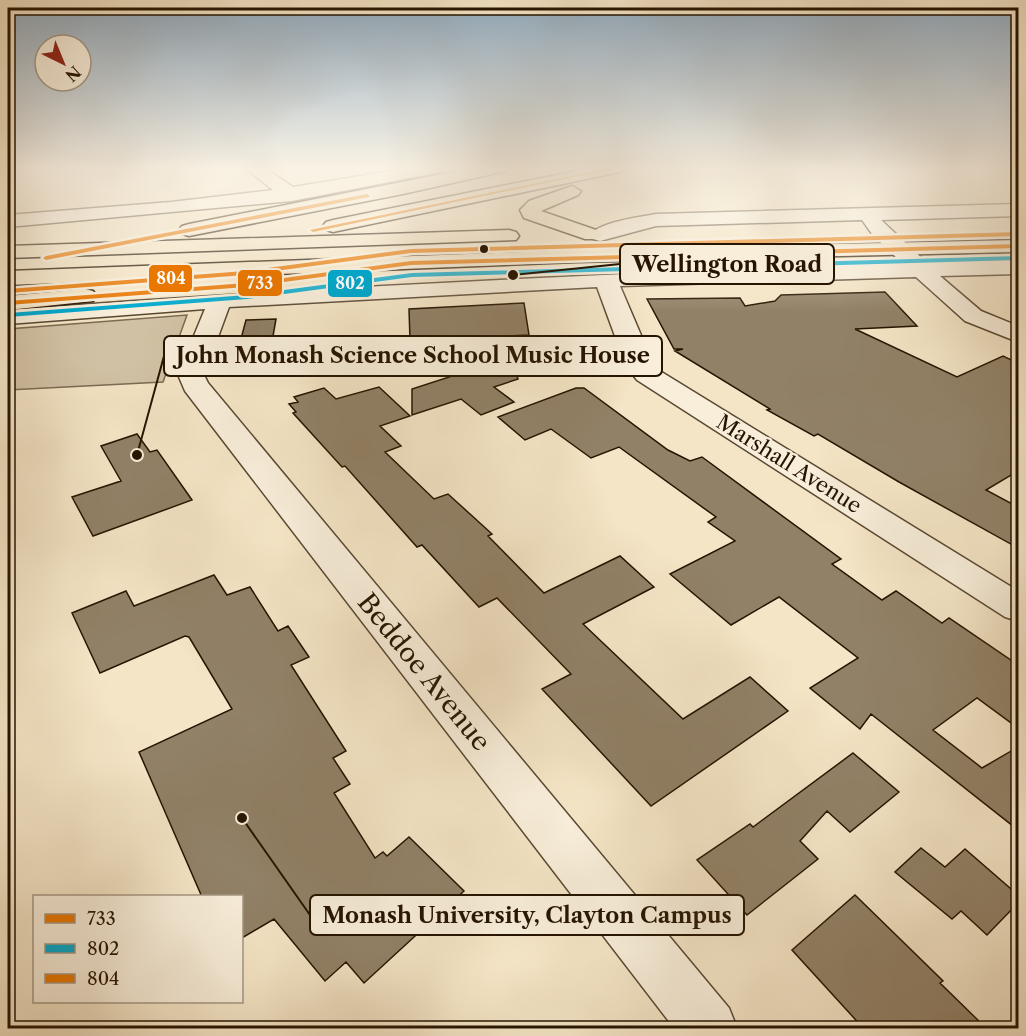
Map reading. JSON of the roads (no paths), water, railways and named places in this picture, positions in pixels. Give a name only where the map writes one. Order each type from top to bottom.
[{"type":"highway","points":[[8,266],[267,215]]},
{"type":"highway","points":[[8,291],[386,215]]},
{"type":"highway","points":[[535,215],[596,235]]},
{"type":"highway","points":[[8,252],[596,235],[873,222],[1018,226]]},
{"type":"highway","points":[[8,234],[79,230],[191,230]]},
{"type":"highway","points":[[8,278],[492,260],[1018,246]]},
{"type":"highway","points":[[8,303],[246,285],[411,263]]},
{"type":"street","points":[[8,221],[90,215]]},
{"type":"street","points":[[873,222],[953,215]]},
{"type":"street","points":[[873,222],[966,312],[1018,335]]},
{"type":"street","points":[[8,317],[220,301],[606,280],[919,268],[941,270],[1018,267]]},
{"type":"street","name":"Marshall Avenue","points":[[606,280],[642,370],[1018,608]]},
{"type":"street","name":"Beddoe Avenue","points":[[220,301],[194,367],[192,376],[195,385],[709,1029]]},
{"type":"place","name":"Wellington Road","points":[[513,275]]},
{"type":"place","name":"John Monash Science School Music House","points":[[137,455]]},
{"type":"place","name":"Monash University, Clayton Campus","points":[[242,818]]}]
